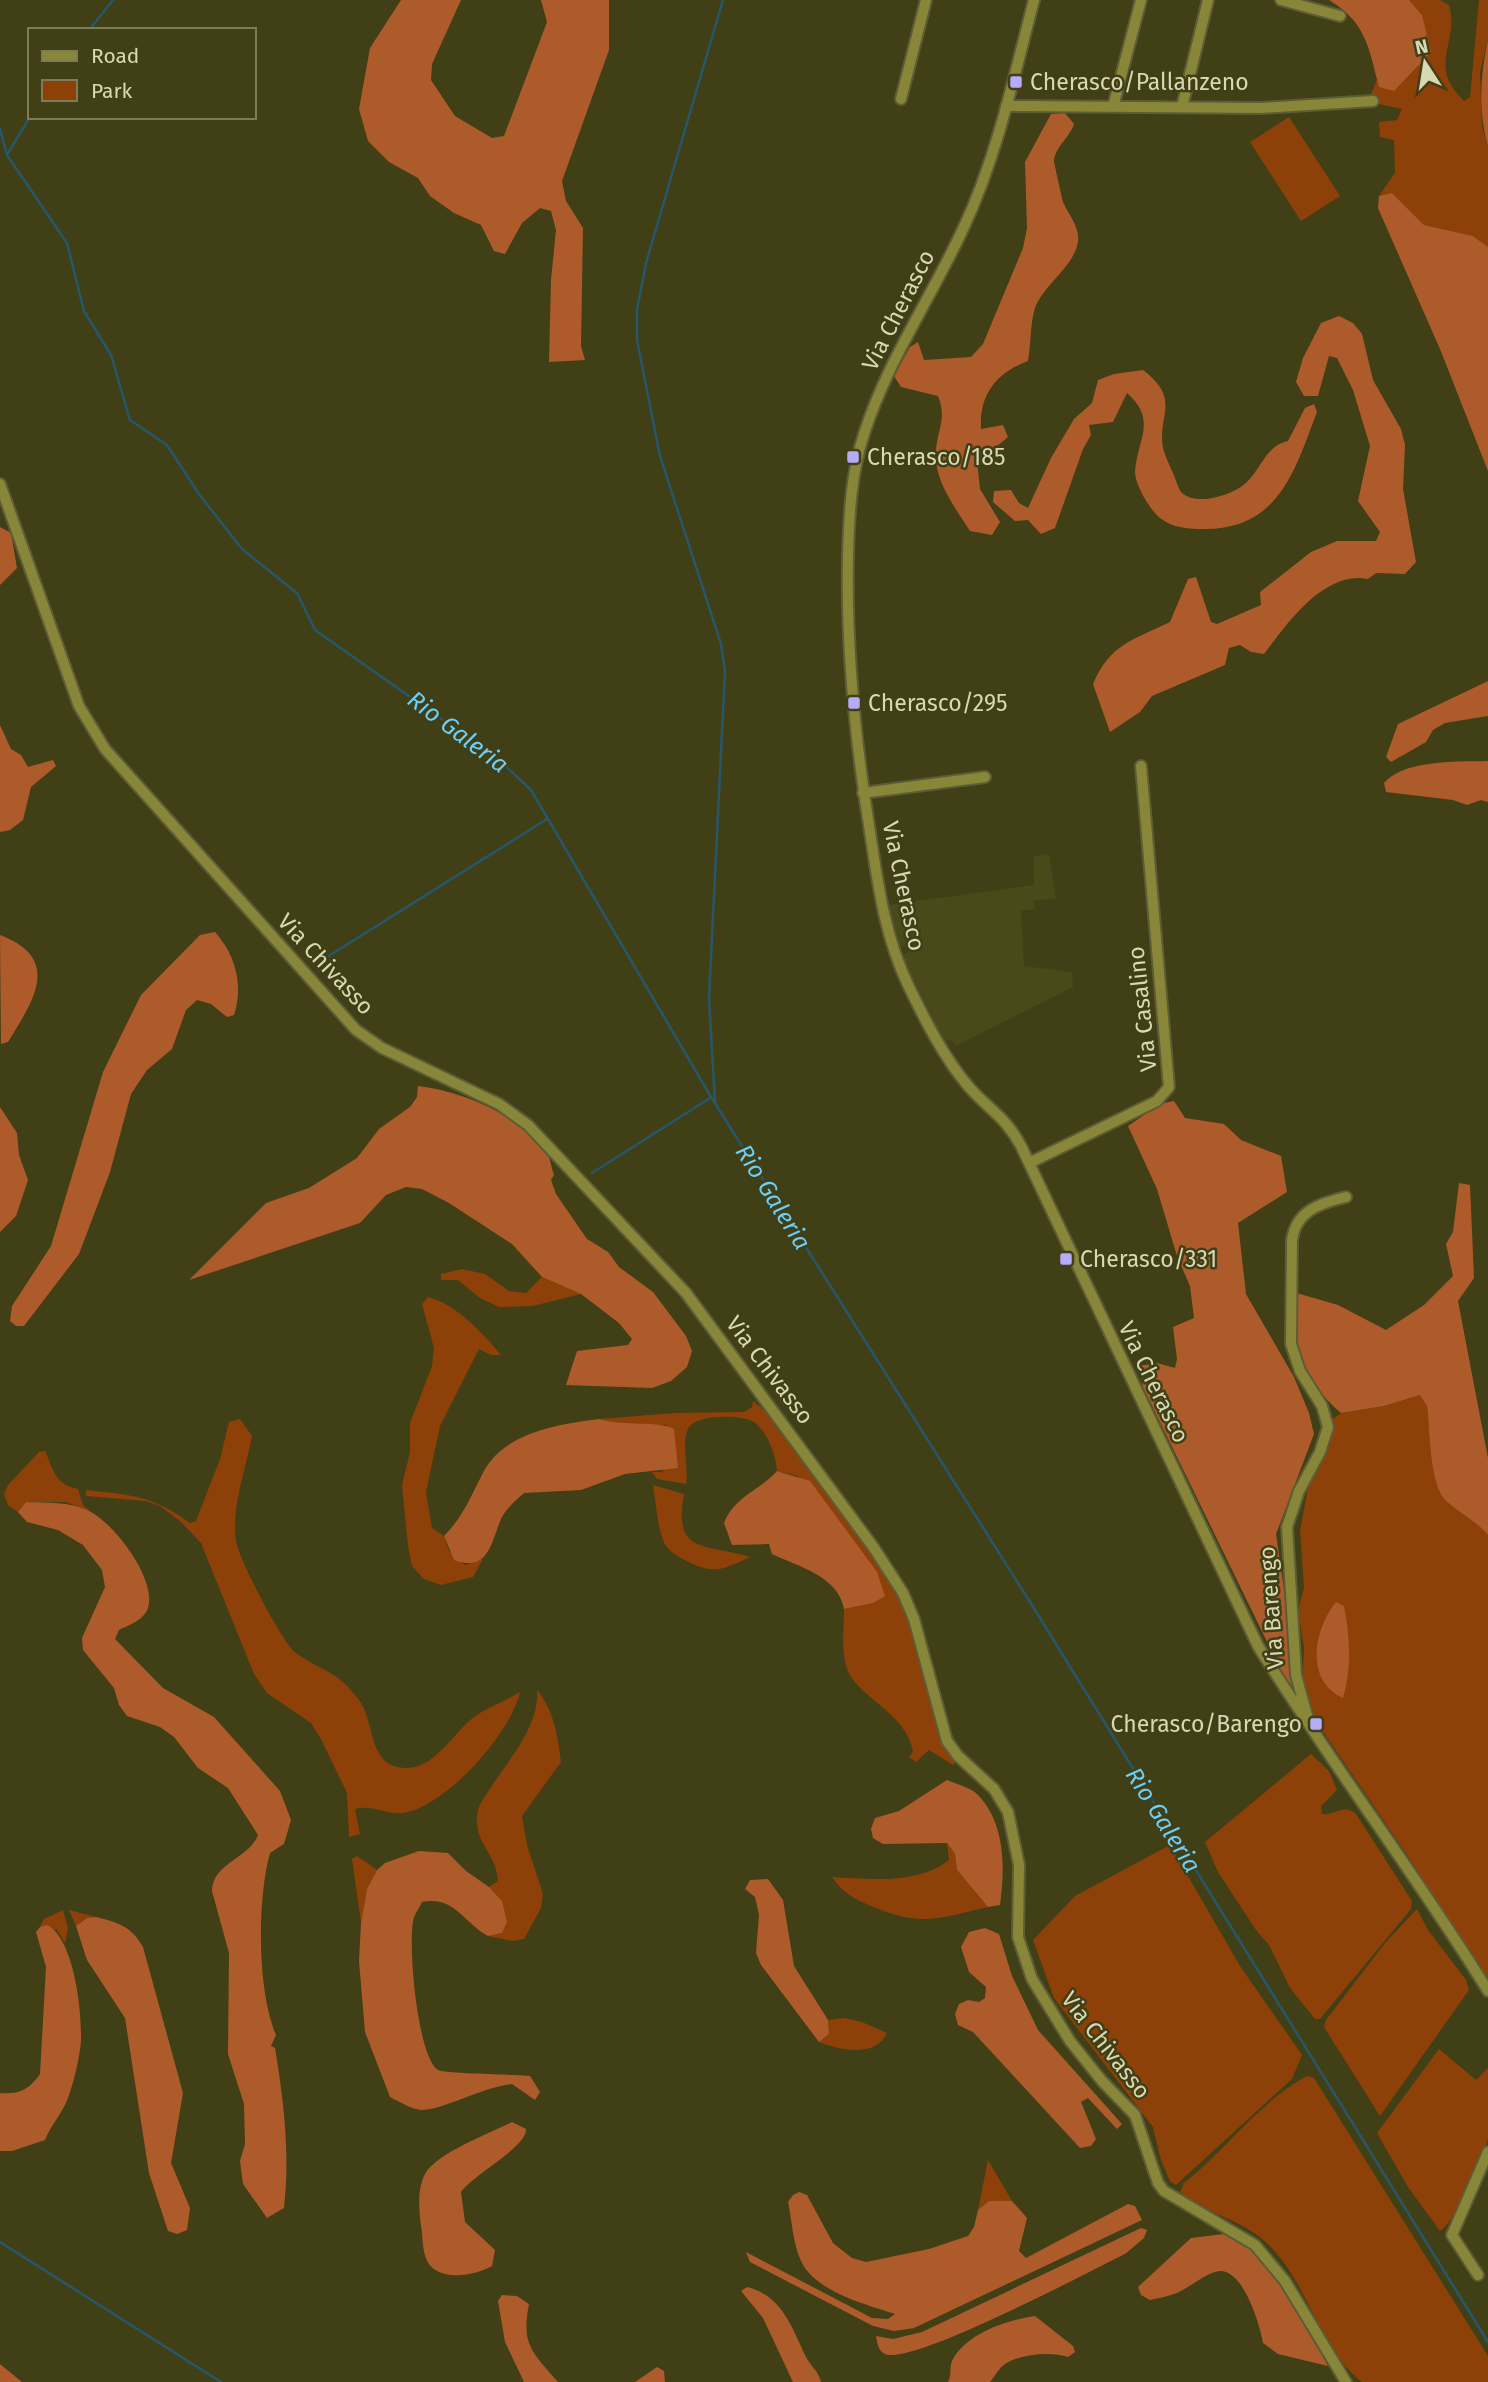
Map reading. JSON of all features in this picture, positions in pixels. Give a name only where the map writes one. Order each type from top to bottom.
[{"type":"street","points":[[901,99],[926,0]]},
{"type":"street","name":"Via Cherasco","points":[[1034,0],[1006,106],[974,205],[871,412],[857,459],[849,527],[848,638],[863,793],[884,917],[909,987],[960,1076],[1008,1123],[1030,1163],[1258,1646],[1310,1728],[1488,1991]]},
{"type":"street","points":[[1113,107],[1142,0]]},
{"type":"street","points":[[1182,107],[1208,0]]},
{"type":"street","points":[[1281,0],[1340,16]]},
{"type":"street","points":[[1006,106],[1276,107],[1373,101]]},
{"type":"street","name":"Via Chivasso","points":[[0,484],[79,706],[105,749],[356,1030],[382,1048],[499,1104],[528,1125],[617,1217],[694,1303],[874,1548],[903,1592],[915,1619],[947,1741],[958,1756],[994,1788],[1008,1812],[1019,1865],[1018,1937],[1040,1995],[1086,2061],[1135,2115],[1158,2183],[1164,2191],[1255,2245],[1286,2281],[1328,2357],[1346,2382]]},
{"type":"street","name":"Via Casalino","points":[[1030,1163],[1157,1101],[1169,1087],[1141,766]]},
{"type":"street","points":[[863,793],[985,777]]},
{"type":"street","name":"Via Barengo","points":[[1310,1728],[1296,1675],[1286,1542],[1294,1505],[1320,1452],[1328,1427],[1322,1406],[1296,1362],[1291,1344],[1292,1240],[1295,1226],[1305,1213],[1324,1203],[1346,1197]]},
{"type":"street","points":[[1478,2275],[1452,2235],[1488,2152]]},
{"type":"shaded area","points":[[401,0],[461,0],[432,64],[431,80],[455,116],[492,138],[504,136],[547,22],[541,0],[609,0],[609,50],[562,181],[566,201],[583,228],[581,346],[585,360],[549,362],[551,280],[556,230],[551,211],[540,208],[522,223],[505,254],[494,251],[481,225],[454,213],[430,196],[418,178],[389,162],[368,141],[359,109],[370,48]]},
{"type":"shaded area","points":[[1329,0],[1409,0],[1422,15],[1431,52],[1394,91],[1379,87],[1364,37],[1351,17]]},
{"type":"shaded area","points":[[1488,40],[1488,147],[1481,93]]},
{"type":"shaded area","points":[[1065,113],[1074,124],[1057,151],[1054,161],[1063,202],[1078,236],[1076,250],[1035,308],[1028,361],[999,379],[983,406],[981,429],[1003,425],[1008,437],[996,447],[976,452],[980,489],[1000,522],[992,535],[970,531],[946,493],[938,472],[936,450],[942,417],[938,396],[901,387],[894,376],[910,347],[918,342],[924,360],[971,357],[983,344],[1023,248],[1027,228],[1025,162],[1051,114]]},
{"type":"shaded area","points":[[1392,193],[1424,225],[1473,236],[1488,247],[1488,471],[1440,349],[1378,208],[1379,196]]},
{"type":"shaded area","points":[[1339,316],[1353,323],[1362,334],[1373,380],[1401,429],[1405,445],[1403,489],[1416,562],[1405,574],[1376,573],[1368,579],[1352,578],[1336,583],[1308,602],[1264,654],[1251,652],[1240,645],[1229,648],[1225,665],[1152,696],[1140,712],[1110,732],[1093,684],[1115,652],[1134,639],[1170,622],[1188,579],[1196,577],[1211,622],[1217,624],[1261,605],[1260,592],[1311,552],[1337,541],[1376,541],[1380,532],[1358,501],[1370,446],[1353,390],[1337,358],[1329,356],[1318,396],[1304,396],[1296,382],[1303,358],[1321,323]]},
{"type":"shaded area","points":[[1143,370],[1162,390],[1165,399],[1163,448],[1178,486],[1182,493],[1197,499],[1234,491],[1247,482],[1274,447],[1288,441],[1305,408],[1314,404],[1317,412],[1301,455],[1280,492],[1267,507],[1251,519],[1230,526],[1205,529],[1176,526],[1160,518],[1144,497],[1136,477],[1144,421],[1142,412],[1127,393],[1113,422],[1089,425],[1091,435],[1083,449],[1055,528],[1041,534],[1028,520],[1015,521],[993,502],[994,491],[1011,490],[1019,503],[1028,508],[1051,458],[1074,419],[1092,403],[1098,380],[1114,374]]},
{"type":"shaded area","points":[[0,527],[11,533],[17,568],[0,585]]},
{"type":"shaded area","points":[[1488,681],[1488,716],[1445,723],[1433,730],[1426,742],[1391,762],[1386,757],[1398,724]]},
{"type":"shaded area","points":[[0,725],[11,749],[21,755],[28,767],[53,760],[56,766],[31,787],[23,820],[10,830],[0,832]]},
{"type":"shaded area","points":[[1488,761],[1488,802],[1481,800],[1467,805],[1453,800],[1386,792],[1384,783],[1393,775],[1418,766]]},
{"type":"shaded area","points":[[1049,854],[1056,898],[1034,901],[1035,909],[1021,911],[1024,966],[1072,972],[1073,987],[956,1046],[953,1041],[944,1040],[905,964],[904,954],[909,952],[907,946],[902,947],[899,941],[888,905],[1034,885],[1034,856]]},
{"type":"shaded area","points":[[215,932],[228,950],[236,970],[238,992],[234,1015],[227,1017],[211,1004],[197,1000],[186,1010],[172,1049],[147,1070],[131,1094],[110,1172],[79,1254],[24,1326],[16,1326],[10,1321],[12,1306],[51,1246],[103,1072],[141,995],[200,935]]},
{"type":"shaded area","points":[[0,935],[19,945],[31,956],[37,969],[37,982],[26,1011],[8,1042],[1,1044]]},
{"type":"shaded area","points":[[418,1086],[452,1093],[487,1106],[533,1136],[548,1154],[554,1175],[551,1180],[556,1194],[587,1239],[608,1252],[619,1267],[653,1292],[686,1336],[692,1351],[687,1367],[671,1381],[652,1388],[566,1385],[577,1351],[628,1345],[632,1339],[619,1323],[581,1294],[542,1277],[512,1244],[449,1203],[422,1189],[406,1187],[386,1195],[360,1223],[189,1280],[266,1203],[309,1188],[357,1158],[379,1129],[410,1107],[417,1097]]},
{"type":"shaded area","points":[[1174,1101],[1185,1118],[1224,1124],[1241,1140],[1281,1156],[1287,1192],[1238,1223],[1246,1294],[1294,1377],[1309,1413],[1314,1434],[1276,1534],[1298,1688],[1288,1685],[1143,1387],[1139,1366],[1157,1363],[1175,1368],[1177,1359],[1173,1327],[1194,1318],[1190,1286],[1177,1256],[1157,1189],[1128,1126],[1160,1104]]},
{"type":"shaded area","points":[[0,1107],[17,1133],[19,1155],[28,1180],[16,1216],[0,1232]]},
{"type":"shaded area","points":[[1459,1183],[1470,1185],[1474,1278],[1458,1301],[1488,1458],[1488,1535],[1440,1493],[1433,1470],[1427,1406],[1420,1395],[1384,1406],[1341,1413],[1327,1400],[1307,1373],[1296,1344],[1294,1328],[1293,1292],[1338,1305],[1386,1330],[1424,1305],[1453,1276],[1446,1244],[1453,1232]]},
{"type":"shaded area","points":[[599,1419],[674,1429],[678,1468],[625,1474],[581,1490],[524,1493],[503,1515],[491,1546],[482,1559],[466,1563],[454,1560],[444,1536],[462,1513],[493,1458],[505,1447],[535,1432]]},
{"type":"shaded area","points":[[777,1471],[810,1481],[877,1572],[885,1596],[873,1603],[844,1609],[834,1588],[826,1581],[805,1568],[772,1554],[769,1544],[732,1545],[724,1523],[729,1514],[734,1506]]},
{"type":"shaded area","points":[[26,1502],[58,1503],[89,1511],[121,1539],[140,1568],[149,1596],[148,1608],[143,1616],[119,1630],[115,1639],[163,1688],[214,1717],[280,1791],[291,1820],[284,1844],[270,1853],[261,1919],[262,1970],[265,1994],[276,2035],[271,2046],[275,2048],[278,2068],[286,2148],[284,2208],[267,2218],[243,2184],[240,2161],[245,2144],[244,2104],[228,2054],[229,1953],[212,1891],[218,1873],[247,1850],[258,1835],[228,1788],[198,1768],[174,1737],[160,1727],[127,1716],[119,1705],[114,1688],[83,1650],[82,1638],[105,1587],[102,1570],[83,1545],[58,1530],[27,1522],[18,1512]]},
{"type":"shaded area","points":[[1336,1602],[1344,1606],[1349,1640],[1348,1675],[1343,1698],[1331,1690],[1322,1679],[1318,1667],[1318,1639],[1328,1613]]},
{"type":"shaded area","points":[[947,1780],[977,1794],[994,1819],[1003,1862],[1000,1905],[988,1907],[957,1870],[955,1854],[947,1843],[883,1844],[873,1838],[871,1829],[875,1818],[899,1811]]},
{"type":"shaded area","points":[[419,1851],[448,1853],[502,1901],[507,1922],[502,1933],[488,1936],[451,1906],[433,1901],[422,1902],[414,1917],[412,1929],[413,1972],[419,2022],[431,2061],[438,2070],[444,2071],[530,2076],[540,2092],[535,2100],[512,2084],[421,2110],[390,2097],[365,2032],[359,1961],[361,1923],[367,1889],[377,1870],[385,1863]]},
{"type":"shaded area","points":[[768,1879],[783,1900],[794,1966],[828,2020],[829,2034],[819,2042],[761,1965],[756,1953],[759,1915],[755,1897],[745,1889],[750,1880]]},
{"type":"shaded area","points":[[96,1917],[124,1926],[143,1947],[183,2093],[171,2163],[190,2208],[187,2230],[177,2234],[168,2231],[149,2173],[125,2018],[87,1960],[76,1926],[87,1918]]},
{"type":"shaded area","points":[[47,1925],[64,1944],[74,1976],[81,2027],[78,2061],[66,2103],[45,2140],[12,2151],[0,2151],[0,2093],[23,2090],[40,2074],[46,1967],[36,1932]]},
{"type":"shaded area","points":[[985,1928],[999,1934],[1012,1976],[1038,2030],[1122,2124],[1117,2129],[1088,2098],[1081,2102],[1096,2139],[1091,2146],[1080,2148],[973,2032],[958,2025],[955,2014],[959,2004],[968,2000],[979,2002],[985,1998],[986,1987],[969,1972],[961,1947],[969,1932]]},
{"type":"shaded area","points":[[512,2122],[526,2129],[524,2136],[461,2192],[465,2222],[495,2250],[492,2266],[485,2270],[456,2275],[437,2271],[430,2266],[423,2247],[419,2200],[425,2174],[431,2166],[452,2151]]},
{"type":"shaded area","points":[[799,2192],[807,2195],[833,2243],[852,2258],[866,2262],[929,2249],[968,2236],[974,2227],[978,2210],[989,2201],[1012,2201],[1027,2218],[1019,2251],[1026,2258],[1128,2204],[1135,2206],[1142,2220],[914,2328],[894,2331],[873,2326],[750,2262],[746,2252],[872,2318],[888,2319],[895,2314],[843,2296],[808,2272],[796,2247],[788,2202]]},
{"type":"shaded area","points":[[1141,2228],[1147,2230],[1144,2238],[1125,2254],[1002,2315],[929,2346],[901,2354],[885,2354],[879,2349],[876,2336],[893,2339],[922,2332]]},
{"type":"shaded area","points":[[1224,2234],[1260,2255],[1275,2271],[1299,2308],[1328,2366],[1278,2354],[1263,2343],[1248,2297],[1233,2277],[1225,2272],[1210,2274],[1171,2295],[1150,2300],[1141,2295],[1138,2287],[1191,2238]]},
{"type":"shaded area","points":[[747,2287],[769,2297],[777,2305],[821,2382],[793,2382],[763,2318],[741,2291]]},
{"type":"shaded area","points":[[502,2295],[517,2296],[529,2304],[526,2329],[528,2339],[535,2355],[558,2382],[524,2382],[505,2342],[498,2301]]},
{"type":"shaded area","points":[[1035,2316],[1073,2346],[1075,2352],[1068,2357],[1045,2354],[1019,2358],[1003,2366],[990,2382],[948,2382],[952,2361],[967,2343],[1001,2325]]},
{"type":"shaded area","points":[[0,2364],[22,2382],[0,2382]]},
{"type":"shaded area","points":[[657,2367],[664,2371],[665,2382],[635,2382]]},
{"type":"green space","points":[[1409,0],[1440,0],[1449,5],[1451,31],[1445,65],[1453,88],[1464,101],[1470,97],[1479,0],[1488,0],[1488,40],[1480,72],[1482,126],[1488,147],[1488,247],[1473,236],[1424,225],[1392,193],[1379,196],[1395,173],[1394,140],[1380,137],[1379,122],[1397,120],[1402,109],[1379,104],[1370,97],[1377,79],[1379,87],[1422,15]]},
{"type":"green space","points":[[1289,117],[1340,196],[1301,221],[1250,142]]},
{"type":"green space","points":[[462,1269],[485,1274],[509,1291],[526,1293],[542,1277],[581,1294],[533,1306],[499,1307],[480,1298],[458,1280],[441,1280],[441,1274]]},
{"type":"green space","points":[[428,1297],[459,1313],[501,1355],[491,1355],[479,1349],[440,1426],[426,1492],[432,1528],[444,1536],[449,1551],[465,1565],[483,1559],[473,1577],[441,1585],[424,1579],[412,1566],[402,1485],[410,1452],[410,1423],[432,1366],[434,1348],[422,1304]]},
{"type":"green space","points":[[1420,1395],[1427,1406],[1433,1470],[1440,1493],[1488,1535],[1488,1981],[1456,1938],[1416,1868],[1322,1730],[1302,1691],[1304,1648],[1298,1610],[1304,1588],[1300,1531],[1308,1488],[1326,1446],[1329,1422],[1341,1413],[1384,1406]]},
{"type":"green space","points":[[753,1401],[772,1416],[888,1572],[911,1625],[938,1722],[955,1761],[953,1765],[929,1750],[916,1762],[909,1757],[913,1752],[902,1727],[861,1689],[847,1669],[843,1639],[844,1609],[872,1603],[798,1476],[777,1471],[770,1444],[759,1426],[748,1419],[730,1417],[708,1418],[692,1424],[685,1442],[686,1484],[657,1479],[652,1472],[663,1472],[667,1425],[618,1426],[599,1419],[675,1413],[744,1412],[752,1407]]},
{"type":"green space","points":[[240,1419],[252,1436],[236,1516],[236,1541],[239,1551],[262,1600],[290,1646],[296,1653],[343,1682],[359,1700],[374,1743],[385,1761],[407,1768],[426,1762],[474,1717],[520,1692],[514,1709],[491,1746],[457,1782],[439,1797],[403,1813],[355,1809],[360,1834],[349,1837],[347,1793],[311,1723],[267,1693],[254,1674],[201,1543],[181,1522],[160,1506],[146,1501],[86,1496],[86,1490],[140,1498],[164,1507],[190,1523],[196,1521],[220,1459],[229,1422]]},
{"type":"green space","points":[[45,1451],[56,1476],[64,1484],[78,1489],[83,1505],[91,1512],[66,1502],[26,1502],[18,1512],[8,1505],[4,1494],[8,1485],[39,1452]]},
{"type":"green space","points":[[653,1485],[684,1494],[683,1528],[688,1537],[696,1543],[750,1557],[724,1568],[709,1569],[674,1554],[666,1546],[661,1534]]},
{"type":"green space","points":[[537,1690],[551,1715],[561,1762],[522,1816],[527,1845],[543,1894],[541,1908],[524,1939],[512,1941],[488,1936],[502,1933],[502,1901],[489,1887],[498,1881],[494,1863],[479,1834],[477,1816],[482,1801],[529,1729],[537,1703]]},
{"type":"green space","points":[[1311,1754],[1329,1771],[1337,1790],[1321,1806],[1322,1814],[1347,1810],[1356,1814],[1412,1901],[1411,1909],[1320,2019],[1315,2019],[1290,1988],[1269,1945],[1218,1872],[1205,1842]]},
{"type":"green space","points":[[947,1843],[955,1854],[957,1870],[988,1907],[929,1919],[903,1917],[854,1898],[832,1877],[892,1879],[923,1873],[949,1860]]},
{"type":"green space","points":[[1170,1845],[1240,1966],[1302,2055],[1292,2079],[1176,2185],[1170,2181],[1161,2160],[1153,2127],[1054,1998],[1033,1940],[1075,1896]]},
{"type":"green space","points":[[357,1856],[377,1870],[367,1889],[361,1923],[352,1859]]},
{"type":"green space","points":[[1417,1909],[1428,1930],[1466,1980],[1469,1990],[1380,2116],[1324,2027],[1326,2020],[1385,1943]]},
{"type":"green space","points":[[63,1910],[68,1928],[65,1943],[57,1930],[40,1927],[44,1919]]},
{"type":"green space","points":[[69,1910],[96,1917],[87,1918],[76,1926]]},
{"type":"green space","points":[[844,2018],[862,2022],[887,2033],[882,2041],[866,2049],[847,2049],[819,2042],[829,2034],[828,2020]]},
{"type":"green space","points":[[1439,2049],[1476,2080],[1488,2068],[1488,2139],[1461,2203],[1454,2216],[1440,2231],[1408,2187],[1377,2133]]},
{"type":"green space","points":[[1307,2076],[1314,2078],[1488,2356],[1488,2382],[1362,2382],[1335,2352],[1294,2277],[1268,2244],[1247,2229],[1190,2200],[1180,2192],[1184,2183],[1259,2112],[1290,2086]]},
{"type":"green space","points":[[988,2160],[1012,2201],[989,2201],[978,2210]]},
{"type":"waterway","points":[[91,28],[113,0]]},
{"type":"waterway","points":[[715,1102],[709,998],[725,671],[721,644],[660,456],[637,340],[637,310],[646,263],[723,0]]},
{"type":"waterway","points":[[8,153],[29,119]]},
{"type":"waterway","name":"Rio Galeria","points":[[0,129],[7,155],[67,243],[84,311],[111,355],[130,420],[167,445],[199,494],[242,549],[297,593],[315,630],[497,758],[531,790],[711,1097],[1030,1602],[1488,2342]]},
{"type":"waterway","points":[[316,964],[547,819]]},
{"type":"waterway","points":[[592,1173],[710,1098]]},
{"type":"waterway","points":[[0,2242],[221,2382]]},
{"type":"place","name":"Cherasco/Pallanzeno","points":[[1016,82]]},
{"type":"place","name":"Cherasco/185","points":[[853,457]]},
{"type":"place","name":"Cherasco/295","points":[[854,703]]},
{"type":"place","name":"Cherasco/331","points":[[1066,1259]]},
{"type":"place","name":"Cherasco/Barengo","points":[[1316,1724]]}]
